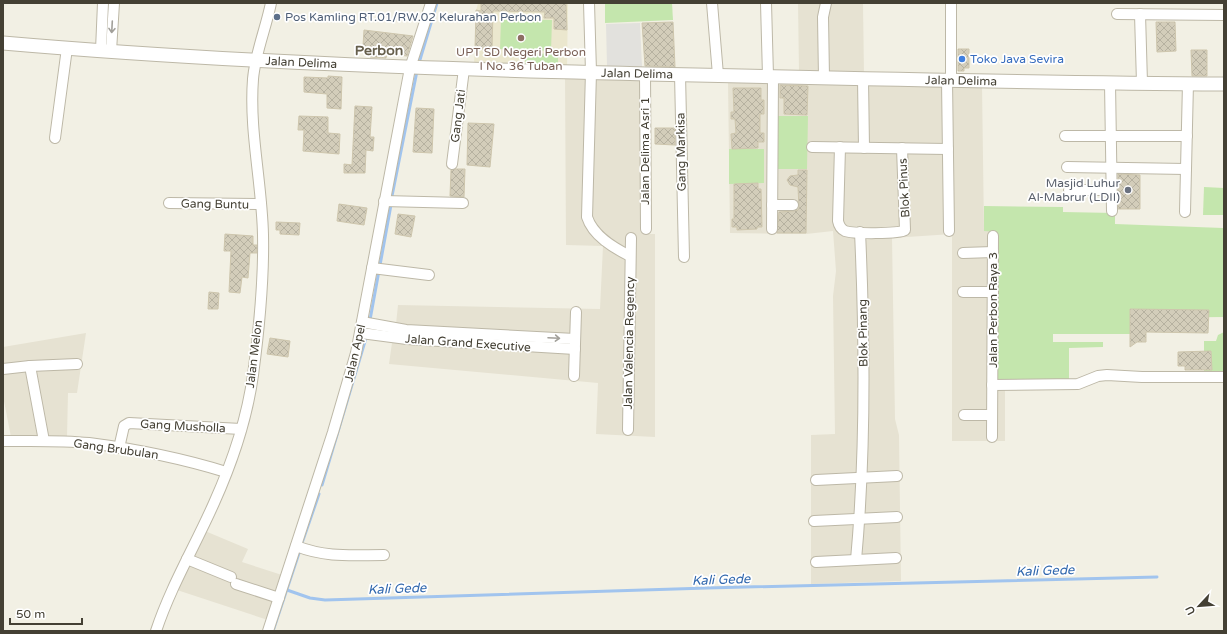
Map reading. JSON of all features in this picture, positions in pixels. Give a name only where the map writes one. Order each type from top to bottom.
[{"type":"street","points":[[103,3],[106,50]]},
{"type":"street","points":[[106,50],[114,3]]},
{"type":"street","name":"Jalan Melon","points":[[156,631],[164,607],[214,504],[241,429],[252,377],[260,297],[263,235],[252,92],[256,60],[271,3]]},
{"type":"street","name":"Jalan Apel","points":[[268,631],[348,384],[361,333],[362,322],[377,269],[384,201],[431,3]]},
{"type":"street","points":[[589,3],[591,72],[587,217],[592,227],[602,238],[630,256]]},
{"type":"street","points":[[712,3],[718,75]]},
{"type":"street","points":[[766,3],[771,76],[772,229]]},
{"type":"street","points":[[824,78],[822,17],[826,3]]},
{"type":"street","points":[[949,231],[948,149],[951,3]]},
{"type":"street","points":[[1117,14],[1224,15]]},
{"type":"street","points":[[1140,14],[1142,83]]},
{"type":"street","name":"Jalan Delima","points":[[3,43],[256,60],[416,68],[824,78],[1224,84]]},
{"type":"street","points":[[55,138],[67,48]]},
{"type":"street","name":"Gang Jati","points":[[452,164],[464,69]]},
{"type":"street","name":"Jalan Delima Asri 1","points":[[645,74],[646,229]]},
{"type":"street","name":"Gang Markisa","points":[[680,74],[684,257]]},
{"type":"street","points":[[863,78],[864,148]]},
{"type":"street","points":[[1110,83],[1112,210]]},
{"type":"street","points":[[1185,212],[1188,84]]},
{"type":"street","points":[[1065,136],[1187,136]]},
{"type":"street","points":[[812,146],[948,149]]},
{"type":"street","points":[[840,147],[839,224],[844,230],[860,232]]},
{"type":"street","name":"Blok Pinus","points":[[860,232],[899,232],[905,230],[902,148]]},
{"type":"street","points":[[1067,167],[1186,169]]},
{"type":"street","points":[[1069,190],[1111,190]]},
{"type":"street","points":[[384,201],[463,203]]},
{"type":"street","name":"Gang Buntu","points":[[169,203],[261,204]]},
{"type":"street","points":[[772,205],[793,205]]},
{"type":"street","name":"Blok Pinang","points":[[856,560],[860,519],[864,434],[863,300],[860,232]]},
{"type":"street","name":"Jalan Perbon Raya 3","points":[[992,437],[993,236]]},
{"type":"street","name":"Jalan Valencia Regency","points":[[628,430],[631,238]]},
{"type":"street","points":[[962,253],[993,252]]},
{"type":"street","points":[[377,269],[429,274]]},
{"type":"street","points":[[963,292],[993,292]]},
{"type":"street","points":[[574,376],[576,312]]},
{"type":"street","name":"Jalan Grand Executive","points":[[362,322],[380,331]]},
{"type":"street","name":"Jalan Grand Executive","points":[[361,333],[380,331],[474,338],[575,349]]},
{"type":"street","name":"Jalan Grand Executive","points":[[487,339],[575,339]]},
{"type":"street","points":[[3,369],[77,364]]},
{"type":"street","points":[[30,366],[44,441]]},
{"type":"street","name":"Jalan Perbon Raya 3","points":[[992,384],[1078,384],[1098,376],[1107,375],[1142,378],[1224,377]]},
{"type":"street","points":[[964,415],[992,414]]},
{"type":"street","name":"Gang Musholla","points":[[119,448],[124,426],[129,423],[241,429]]},
{"type":"street","name":"Gang Brubulan","points":[[3,441],[87,443],[183,459],[226,472]]},
{"type":"street","points":[[816,480],[897,476]]},
{"type":"street","points":[[814,521],[897,516]]},
{"type":"street","points":[[296,546],[312,552],[328,555],[384,555]]},
{"type":"street","points":[[816,562],[896,558]]},
{"type":"street","points":[[188,559],[233,581],[279,598]]},
{"type":"shaded area","name":"UPT SD Negeri Perbon I No. 36 Tuban","points":[[478,3],[568,3],[567,67],[474,65],[476,11]]},
{"type":"shaded area","points":[[798,3],[863,3],[864,74],[799,73]]},
{"type":"shaded area","points":[[640,23],[642,67],[607,67],[606,24]]},
{"type":"shaded area","points":[[565,76],[650,78],[649,234],[655,234],[655,437],[596,434],[598,383],[389,364],[392,343],[363,338],[366,319],[396,324],[398,305],[600,309],[603,246],[566,245]]},
{"type":"shaded area","points":[[728,81],[982,85],[984,231],[997,231],[995,382],[1005,382],[1005,441],[952,441],[952,234],[892,238],[895,419],[899,435],[901,581],[811,584],[811,435],[835,434],[833,296],[836,271],[833,231],[806,234],[730,233]]},
{"type":"shaded area","points":[[86,333],[77,393],[68,393],[67,437],[11,437],[3,396],[3,347]]},
{"type":"shaded area","points":[[205,531],[248,549],[242,562],[282,575],[268,620],[177,590]]},
{"type":"green space","points":[[605,3],[672,3],[673,20],[605,23]]},
{"type":"green space","points":[[501,19],[552,20],[551,51],[500,49]]},
{"type":"green space","points":[[525,53],[558,54],[558,65],[525,64]]},
{"type":"green space","points":[[778,116],[808,116],[807,169],[778,169]]},
{"type":"green space","points":[[729,149],[764,149],[764,183],[729,184]]},
{"type":"green space","points":[[1204,187],[1224,188],[1224,215],[1203,215]]},
{"type":"green space","points":[[984,206],[1063,207],[1063,212],[1115,213],[1115,224],[1223,228],[1224,317],[1130,318],[1130,334],[1053,334],[1053,342],[1103,342],[1103,347],[1069,348],[1069,382],[995,382],[997,232],[984,231]]},
{"type":"green space","points":[[1224,332],[1224,375],[1204,375],[1204,341],[1216,341],[1218,335]]},
{"type":"building","points":[[481,3],[566,3],[567,30],[554,29],[554,18],[544,18],[545,12],[493,11],[492,49],[475,49],[476,10],[481,11]]},
{"type":"building","points":[[673,22],[675,67],[645,66],[642,23]]},
{"type":"building","points":[[1156,22],[1175,22],[1176,51],[1157,52]]},
{"type":"building","points":[[364,30],[413,36],[407,56],[387,54],[386,58],[370,57],[371,47],[363,46]]},
{"type":"building","name":"Toko Java Sevira","points":[[958,49],[969,49],[969,68],[964,68],[964,71],[958,71]]},
{"type":"building","points":[[1191,50],[1207,50],[1207,76],[1192,76]]},
{"type":"building","points":[[328,76],[342,77],[341,109],[327,108],[327,94],[304,92],[304,77],[328,78]]},
{"type":"building","points":[[780,85],[808,86],[807,115],[784,114],[784,98],[780,98]]},
{"type":"building","points":[[733,88],[761,88],[761,100],[764,100],[764,114],[760,114],[760,133],[764,133],[764,142],[758,142],[758,148],[732,149],[731,134],[736,133],[735,119],[731,119],[731,112],[734,112]]},
{"type":"building","points":[[355,106],[372,107],[370,137],[374,137],[373,151],[366,150],[365,173],[344,173],[344,164],[352,165]]},
{"type":"building","points":[[416,108],[434,109],[432,153],[413,152]]},
{"type":"building","points":[[299,116],[328,117],[328,133],[340,134],[339,154],[303,151],[304,130],[298,130]]},
{"type":"building","points":[[468,123],[494,124],[490,167],[467,165]]},
{"type":"building","points":[[655,128],[675,128],[675,145],[655,144]]},
{"type":"building","points":[[465,169],[464,197],[450,196],[451,170]]},
{"type":"building","points":[[798,170],[807,170],[806,233],[777,233],[779,212],[798,210],[799,208],[798,187],[790,185],[787,180],[790,176],[798,175]]},
{"type":"building","name":"Masjid Luhur Al-Mabrur (LDII)","points":[[1118,174],[1140,175],[1140,209],[1118,209]]},
{"type":"building","points":[[758,183],[758,189],[761,189],[762,227],[757,227],[757,229],[737,230],[737,227],[732,227],[732,219],[734,219],[734,184]]},
{"type":"building","points":[[339,204],[367,208],[364,225],[337,221]]},
{"type":"building","points":[[398,214],[415,216],[411,237],[395,234]]},
{"type":"building","points":[[276,222],[300,223],[299,235],[280,234],[280,230],[276,230]]},
{"type":"building","points":[[225,234],[253,236],[253,245],[257,245],[257,253],[250,253],[248,278],[242,277],[240,293],[229,292],[231,251],[224,251]]},
{"type":"building","points":[[209,292],[219,293],[218,309],[208,309]]},
{"type":"building","points":[[1130,309],[1209,310],[1208,333],[1146,332],[1146,342],[1137,342],[1130,347]]},
{"type":"building","points":[[270,338],[290,341],[288,357],[267,354]]},
{"type":"building","points":[[1211,351],[1212,370],[1185,370],[1185,366],[1178,366],[1178,352]]},
{"type":"waterway","points":[[419,63],[437,3]]},
{"type":"waterway","points":[[392,196],[417,71]]},
{"type":"waterway","points":[[370,320],[391,205]]},
{"type":"waterway","points":[[322,485],[366,338]]},
{"type":"waterway","points":[[302,543],[319,494]]},
{"type":"waterway","name":"Kali Gede","points":[[273,631],[299,553]]},
{"type":"waterway","name":"Kali Gede","points":[[287,590],[310,598],[325,600],[707,588],[1157,577]]},
{"type":"place","name":"Pos Kamling RT.01/RW.02 Kelurahan Perbon","points":[[277,17]]},
{"type":"place","name":"UPT SD Negeri Perbon I No. 36 Tuban","points":[[521,38]]},
{"type":"place","name":"Toko Java Sevira","points":[[962,59]]},
{"type":"place","name":"Masjid Luhur Al-Mabrur (LDII)","points":[[1128,190]]},
{"type":"district","name":"Perbon","points":[[379,50]]}]
